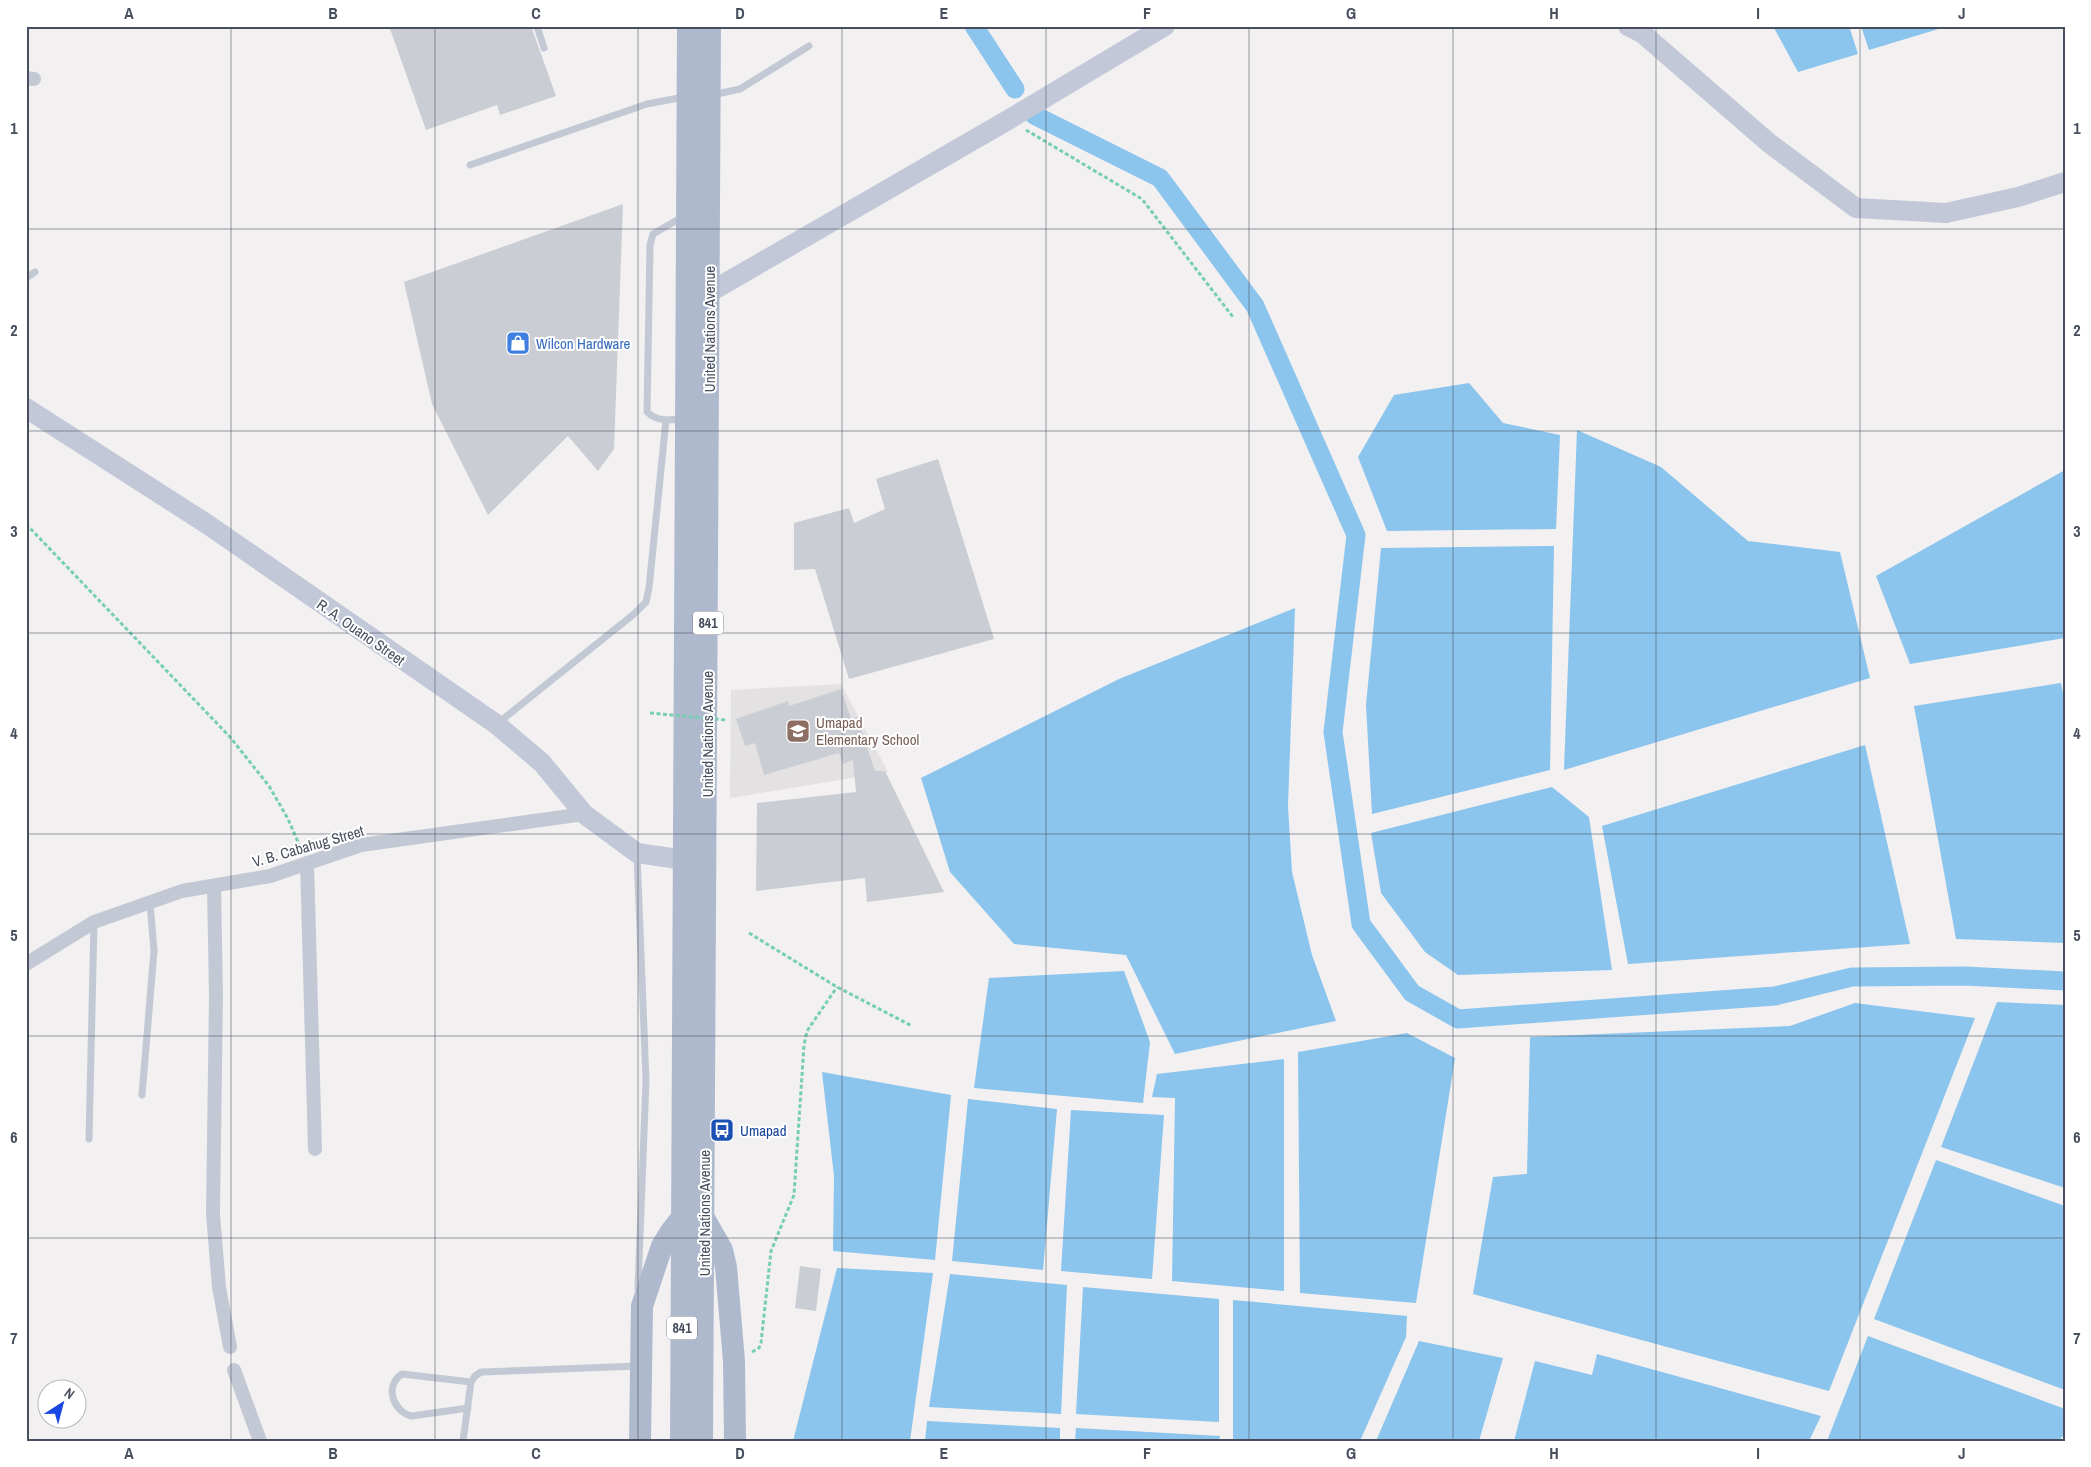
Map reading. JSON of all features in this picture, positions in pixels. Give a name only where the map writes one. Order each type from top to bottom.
[{"type":"main road","name":"United Nations Avenue","points":[[681,1441],[694,1218],[710,292],[700,96],[688,26]]},
{"type":"main road","name":"United Nations Avenue","points":[[702,1441],[685,860],[677,419],[688,214],[700,96],[710,26]]},
{"type":"main road","points":[[640,1441],[642,1306],[662,1246],[670,1233],[694,1218],[722,1250],[726,1267],[734,1361],[734,1441]]},
{"type":"street","points":[[710,292],[1008,120],[1165,26]]},
{"type":"street","points":[[1628,26],[1642,34],[1769,143],[1856,208],[1946,213],[2018,197],[2065,182]]},
{"type":"street","name":"R. A. Ouano Street","points":[[26,408],[207,524],[496,724],[542,763],[584,814],[637,853],[685,860]]},
{"type":"street","name":"V. B. Cabahug Street","points":[[26,964],[94,922],[182,891],[270,876],[361,845],[584,814]]},
{"type":"street","points":[[307,863],[315,1149]]},
{"type":"street","points":[[214,886],[216,996],[213,1214],[218,1287],[230,1347]]},
{"type":"street","points":[[234,1370],[260,1441]]},
{"type":"lane","points":[[538,26],[544,48]]},
{"type":"lane","points":[[470,165],[647,104],[740,89],[809,46]]},
{"type":"lane","points":[[496,724],[627,620],[646,602],[677,419],[653,418],[647,412],[650,245],[653,234],[688,214]]},
{"type":"lane","points":[[26,278],[35,272]]},
{"type":"lane","points":[[637,853],[646,1080],[638,1290],[642,1306]]},
{"type":"lane","points":[[142,1094],[154,952],[150,903]]},
{"type":"lane","points":[[89,1139],[94,922]]},
{"type":"lane","points":[[463,1441],[471,1382],[481,1372],[640,1366]]},
{"type":"lane","points":[[468,1408],[412,1416],[405,1414],[396,1406],[392,1390],[395,1381],[402,1374],[471,1382]]},
{"type":"path","points":[[1008,120],[1142,199],[1233,317]]},
{"type":"path","points":[[26,524],[230,737],[269,786],[288,819],[307,863]]},
{"type":"path","points":[[650,713],[726,720]]},
{"type":"path","points":[[749,933],[837,987],[912,1026]]},
{"type":"path","points":[[734,1361],[759,1348],[761,1343],[771,1251],[794,1195],[806,1031],[837,987]]},
{"type":"shaded area","name":"Umapad Elementary School","points":[[841,684],[888,772],[730,798],[731,690]]},
{"type":"water","points":[[1773,26],[1849,26],[1858,54],[1798,72]]},
{"type":"water","points":[[1861,26],[1945,26],[1945,27],[1869,50]]},
{"type":"water","points":[[1469,383],[1503,423],[1560,435],[1556,529],[1387,531],[1358,457],[1394,395]]},
{"type":"water","points":[[1577,430],[1661,467],[1748,541],[1840,552],[1870,678],[1564,770]]},
{"type":"water","points":[[2065,470],[2065,638],[1910,664],[1876,576]]},
{"type":"water","points":[[1554,546],[1550,770],[1372,814],[1366,705],[1381,548]]},
{"type":"water","points":[[1295,608],[1288,806],[1292,872],[1312,955],[1336,1021],[1175,1054],[1126,955],[1014,944],[950,872],[921,778],[1119,679]]},
{"type":"water","points":[[2061,683],[2065,703],[2065,943],[1956,939],[1914,706]]},
{"type":"water","points":[[1865,745],[1910,944],[1628,964],[1602,826]]},
{"type":"water","points":[[1552,787],[1589,817],[1612,970],[1458,975],[1425,952],[1381,893],[1371,833]]},
{"type":"water","points":[[1124,971],[1150,1042],[1143,1103],[974,1088],[989,978]]},
{"type":"water","points":[[1997,1002],[2065,1005],[2065,1188],[1941,1147]]},
{"type":"water","points":[[1855,1003],[1975,1018],[1829,1391],[1473,1294],[1493,1177],[1527,1174],[1530,1037],[1790,1026]]},
{"type":"water","points":[[1407,1033],[1455,1058],[1416,1303],[1300,1293],[1298,1052]]},
{"type":"water","points":[[1284,1059],[1284,1291],[1172,1281],[1175,1098],[1152,1097],[1157,1074]]},
{"type":"water","points":[[822,1072],[951,1095],[935,1260],[833,1251],[834,1176]]},
{"type":"water","points":[[968,1099],[1057,1109],[1043,1270],[952,1261]]},
{"type":"water","points":[[1071,1110],[1164,1115],[1152,1279],[1061,1271]]},
{"type":"water","points":[[1936,1160],[2065,1206],[2065,1390],[1874,1319]]},
{"type":"water","points":[[837,1268],[933,1273],[910,1441],[793,1441]]},
{"type":"water","points":[[950,1274],[1067,1285],[1061,1414],[929,1407]]},
{"type":"water","points":[[1083,1287],[1219,1299],[1219,1422],[1076,1414]]},
{"type":"water","points":[[1233,1300],[1407,1316],[1406,1337],[1360,1441],[1233,1441]]},
{"type":"water","points":[[1868,1336],[2065,1409],[2065,1433],[2059,1441],[1827,1441]]},
{"type":"water","points":[[1419,1341],[1503,1358],[1479,1441],[1376,1441]]},
{"type":"water","points":[[1597,1354],[1821,1416],[1809,1441],[1514,1441],[1535,1361],[1592,1375]]},
{"type":"water","points":[[927,1421],[1060,1428],[1060,1441],[925,1441]]},
{"type":"water","points":[[1076,1428],[1220,1436],[1219,1441],[1075,1441]]},
{"type":"building","points":[[389,26],[531,26],[556,96],[500,115],[497,105],[426,130]]},
{"type":"building","name":"Wilcon Hardware","points":[[623,204],[614,449],[598,471],[568,436],[488,515],[432,404],[404,282]]},
{"type":"building","points":[[938,459],[994,639],[849,679],[815,569],[794,570],[794,523],[849,508],[854,523],[885,509],[876,479]]},
{"type":"building","points":[[841,689],[851,719],[857,717],[875,771],[885,771],[944,892],[867,902],[865,878],[756,891],[757,803],[856,792],[853,760],[843,764],[839,753],[764,775],[755,743],[745,746],[736,719],[788,701],[789,706]]},
{"type":"building","points":[[800,1266],[821,1269],[816,1311],[795,1308]]},
{"type":"waterway","points":[[974,26],[1015,89]]},
{"type":"waterway","points":[[1034,115],[1160,178],[1255,306],[1356,535],[1333,732],[1361,924],[1412,993],[1458,1019],[1775,996],[1852,977],[1965,976],[2065,981]]},
{"type":"place","name":"Wilcon Hardware","points":[[518,343]]},
{"type":"place","name":"Umapad Elementary School","points":[[798,731]]},
{"type":"place","name":"Umapad","points":[[722,1130]]}]
